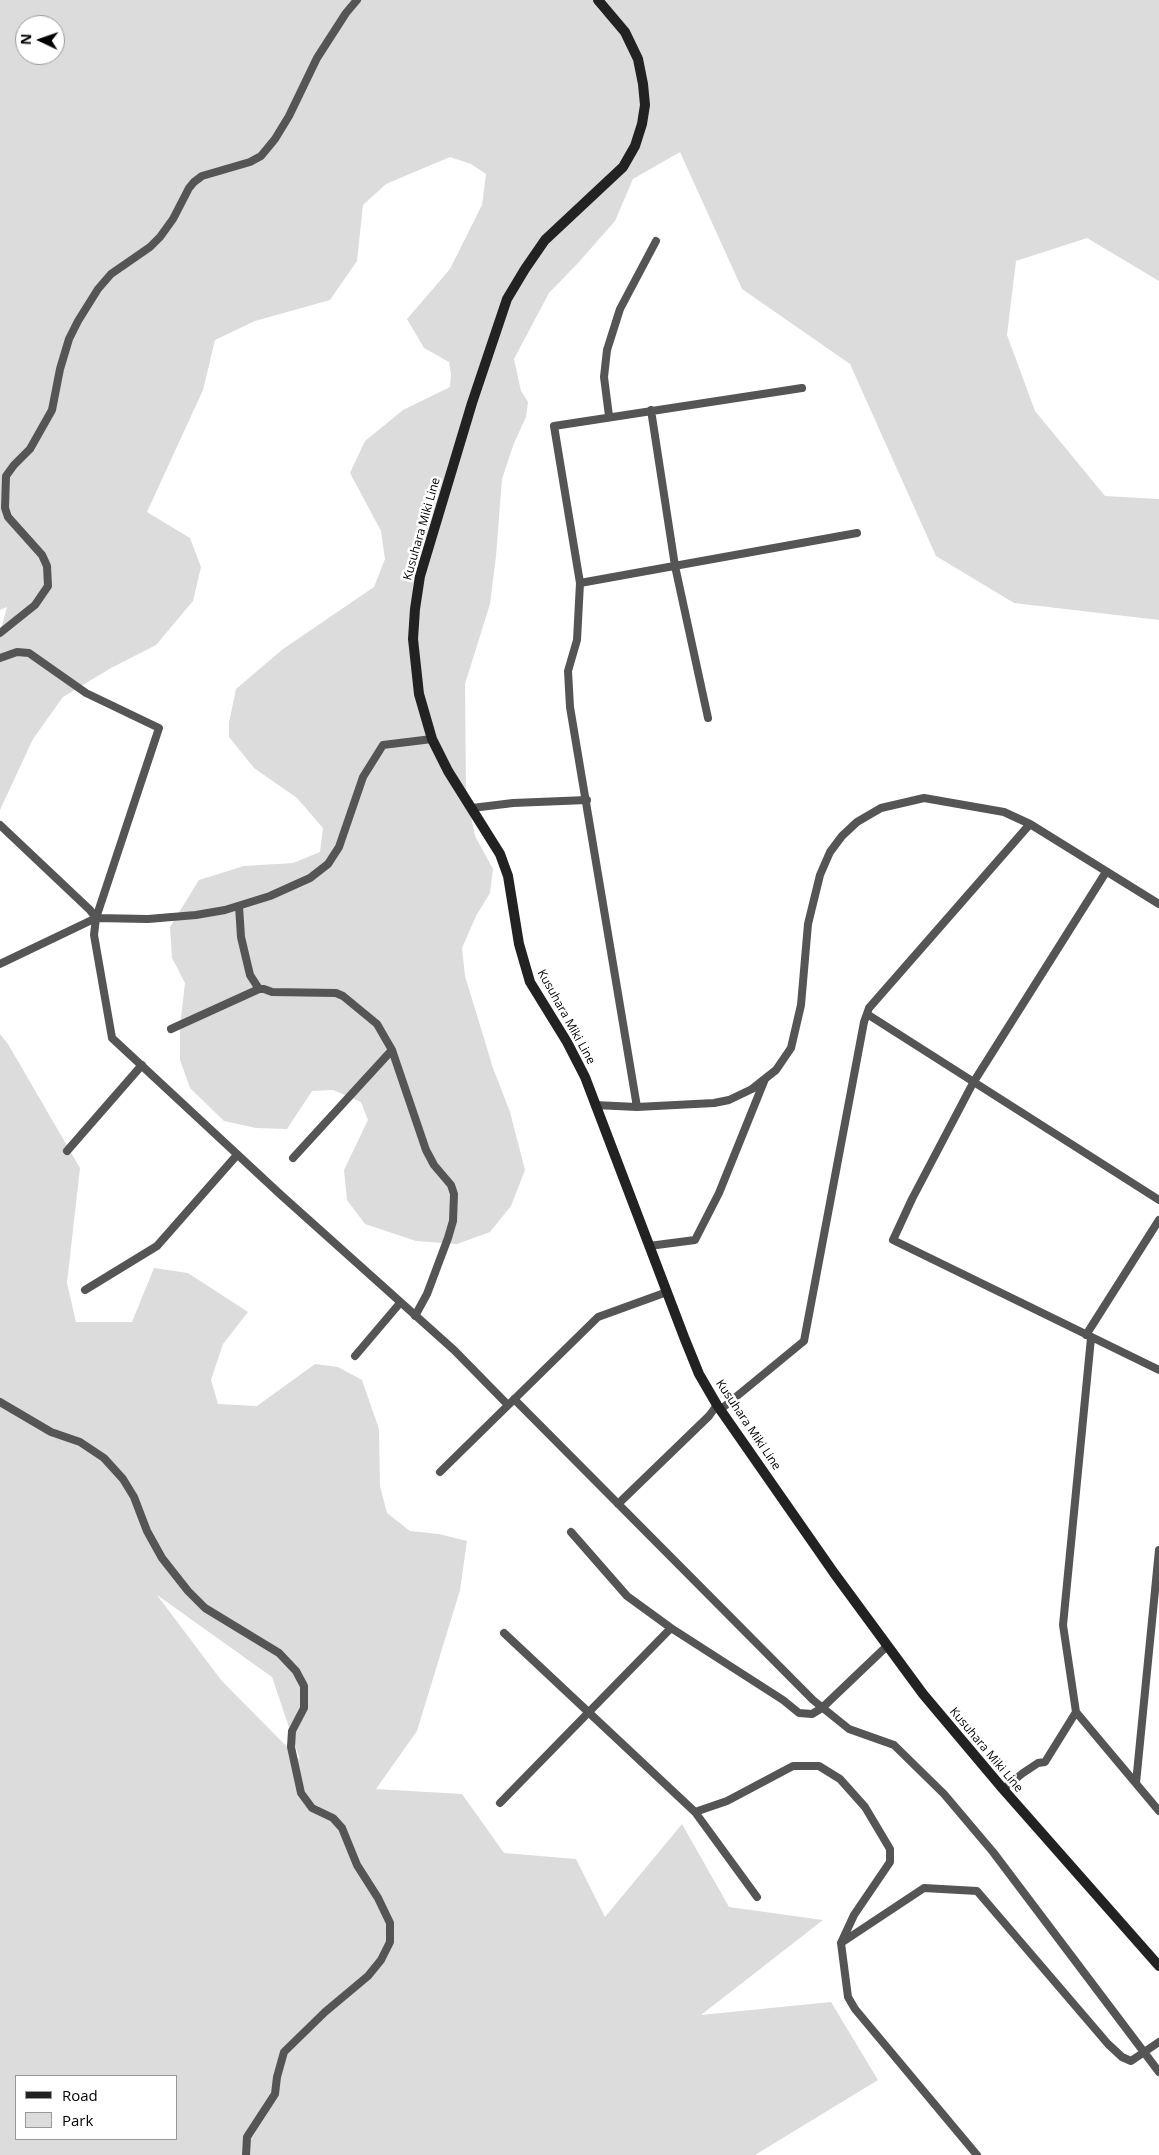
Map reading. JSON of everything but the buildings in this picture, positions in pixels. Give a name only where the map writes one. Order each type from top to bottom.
[{"type":"main road","name":"Kusuhara Miki Line","points":[[598,0],[625,32],[638,59],[644,84],[645,105],[642,124],[635,146],[623,167],[546,240],[524,270],[507,299],[495,331],[419,584],[413,639],[419,694],[432,739],[448,771],[500,854],[508,876],[519,944],[530,982],[567,1042],[585,1077],[699,1374],[719,1408],[887,1646],[948,1726],[1159,1966]]},
{"type":"street","points":[[0,633],[35,605],[48,586],[47,566],[42,555],[8,517],[4,508],[6,476],[30,449],[52,410],[60,369],[78,321],[98,289],[111,274],[150,247],[160,237],[173,219],[188,188],[194,182],[202,176],[250,162],[261,156],[290,116],[317,58],[346,13],[357,0]]},
{"type":"street","points":[[609,416],[604,377],[607,350],[620,309],[656,241]]},
{"type":"street","points":[[637,1107],[568,692],[568,671],[577,640],[580,583],[554,426],[609,416],[802,388]]},
{"type":"street","points":[[651,410],[675,566],[708,718]]},
{"type":"street","points":[[580,583],[856,533]]},
{"type":"street","points":[[0,658],[17,652],[29,653],[86,694],[159,728],[96,918],[94,935],[112,1038],[400,1303],[454,1350],[508,1405]]},
{"type":"street","points":[[0,964],[96,918],[148,919],[196,915],[239,906],[270,896],[310,878],[328,864],[339,847],[363,777],[382,745],[432,739]]},
{"type":"street","points":[[595,1105],[637,1107],[714,1103],[729,1100],[752,1089],[776,1070],[791,1048],[801,1005],[808,924],[814,893],[830,852],[842,836],[857,822],[881,808],[924,798],[1004,812],[1030,824],[1159,904]]},
{"type":"street","points":[[472,808],[514,802],[587,800]]},
{"type":"street","points":[[618,1504],[709,1416],[804,1341],[869,1008],[1030,824]]},
{"type":"street","points":[[0,825],[90,910],[96,918]]},
{"type":"street","points":[[1106,872],[974,1083],[912,1199],[893,1240],[1088,1337],[1159,1370]]},
{"type":"street","points":[[239,906],[241,937],[250,975],[259,990]]},
{"type":"street","points":[[171,1029],[264,989],[272,992],[336,993],[343,996],[377,1024],[392,1050],[426,1150],[434,1165],[451,1184],[454,1194],[453,1221],[448,1238],[427,1294],[415,1316]]},
{"type":"street","points":[[867,1014],[1159,1200]]},
{"type":"street","points":[[293,1158],[392,1050]]},
{"type":"street","points":[[67,1151],[142,1065]]},
{"type":"street","points":[[649,1246],[694,1240],[719,1193],[766,1077]]},
{"type":"street","points":[[85,1290],[157,1246],[237,1154]]},
{"type":"street","points":[[1159,1220],[1088,1337],[1063,1625],[1076,1712],[1159,1811]]},
{"type":"street","points":[[440,1472],[598,1317],[667,1292]]},
{"type":"street","points":[[355,1356],[400,1303]]},
{"type":"street","points":[[514,1399],[822,1708],[849,1729],[894,1744],[944,1794],[993,1852],[1159,2072]]},
{"type":"street","points":[[0,1402],[51,1432],[80,1442],[104,1458],[124,1479],[134,1497],[147,1531],[162,1558],[188,1591],[205,1608],[279,1653],[296,1671],[304,1686],[304,1708],[292,1731],[291,1747],[301,1793],[312,1808],[333,1818],[342,1828],[357,1865],[378,1898],[390,1923],[390,1942],[381,1960],[368,1976],[325,2012],[284,2052],[277,2077],[275,2094],[247,2137],[246,2155]]},
{"type":"street","points":[[571,1532],[626,1596],[671,1628],[783,1700],[799,1713],[812,1714],[822,1708],[887,1646]]},
{"type":"street","points":[[1136,1784],[1159,1550]]},
{"type":"street","points":[[500,1803],[671,1628]]},
{"type":"street","points":[[504,1633],[695,1812],[757,1897]]},
{"type":"street","points":[[1003,1790],[1023,1773],[1045,1762],[1076,1712]]},
{"type":"street","points":[[695,1812],[727,1801],[793,1766],[819,1766],[840,1779],[865,1807],[890,1849],[890,1862],[854,1915],[841,1943],[848,1997],[855,2009],[977,2155]]},
{"type":"street","points":[[841,1943],[924,1888],[977,1890],[1108,2044],[1122,2057],[1130,2061],[1159,2042]]},
{"type":"green space","points":[[0,0],[1159,0],[1159,281],[1087,238],[1016,261],[1007,335],[1035,411],[1105,496],[1159,499],[1159,620],[1014,603],[936,556],[850,364],[742,289],[680,152],[633,179],[615,221],[549,293],[514,359],[521,391],[528,402],[526,417],[514,443],[502,479],[490,604],[465,684],[466,792],[475,836],[493,869],[490,893],[476,916],[462,948],[465,976],[493,1068],[510,1112],[525,1170],[511,1206],[490,1232],[457,1244],[416,1241],[365,1224],[347,1200],[344,1170],[368,1120],[361,1102],[333,1090],[312,1091],[287,1129],[256,1128],[224,1121],[190,1088],[180,1060],[180,1026],[185,983],[172,958],[170,927],[199,880],[244,866],[293,863],[320,852],[323,828],[297,798],[254,768],[229,737],[229,723],[236,689],[283,649],[374,587],[385,559],[381,531],[350,473],[365,441],[403,410],[450,387],[451,374],[449,362],[424,348],[407,319],[450,269],[482,205],[486,174],[471,164],[450,157],[386,184],[363,205],[357,261],[330,300],[255,321],[215,340],[203,390],[147,512],[190,538],[201,567],[193,601],[156,645],[111,668],[63,697],[33,739],[0,810],[0,633],[7,607],[0,610]]},
{"type":"green space","points":[[0,1034],[8,1044],[80,1168],[67,1283],[76,1322],[132,1322],[154,1268],[188,1273],[248,1312],[223,1344],[211,1380],[218,1404],[257,1406],[315,1364],[338,1367],[362,1380],[379,1429],[380,1486],[387,1513],[410,1531],[439,1534],[467,1541],[460,1590],[417,1731],[376,1789],[462,1794],[504,1853],[576,1859],[605,1917],[682,1824],[729,1907],[823,1920],[701,2015],[831,2002],[878,2080],[755,2155],[0,2155]],"holes":[[[157,1595],[272,1677],[300,1760],[221,1680]]]}]
